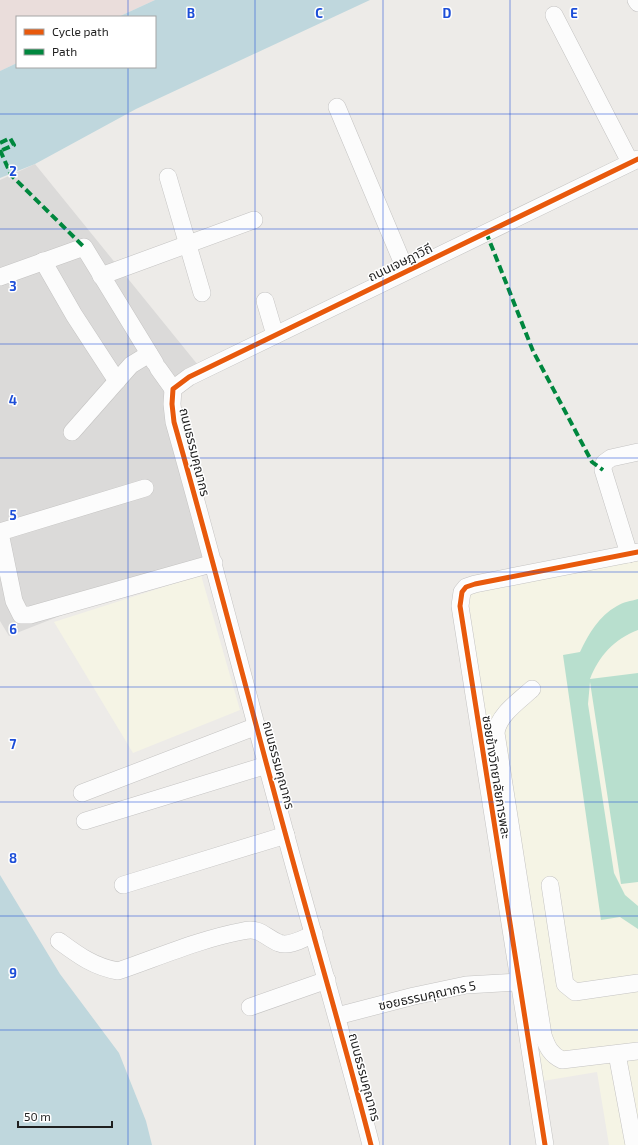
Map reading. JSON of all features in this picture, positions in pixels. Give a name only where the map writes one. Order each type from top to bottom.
[{"type":"street","points":[[554,15],[634,160]]},
{"type":"street","points":[[337,107],[406,271]]},
{"type":"street","name":"ถนนเจษฎาวิถี","points":[[174,389],[189,377],[634,160]]},
{"type":"street","points":[[168,176],[202,293]]},
{"type":"street","points":[[101,276],[254,220]]},
{"type":"street","points":[[0,277],[43,260],[84,247],[154,362],[174,389]]},
{"type":"street","points":[[43,260],[74,315],[117,381]]},
{"type":"street","points":[[265,301],[276,334]]},
{"type":"street","points":[[72,432],[131,365],[154,362]]},
{"type":"street","name":"ถนนธรรมคุณากร","points":[[174,389],[172,413],[214,562],[286,836],[338,1016],[371,1145]]},
{"type":"street","points":[[633,553],[604,470],[604,463],[611,458],[638,452]]},
{"type":"street","points":[[145,488],[0,532],[5,586],[21,615],[30,615],[214,562]]},
{"type":"street","name":"ซอยข้างวิทยาลัยการพละ","points":[[544,1145],[460,606],[460,598],[466,587],[475,584],[633,553]]},
{"type":"street","points":[[532,689],[497,724],[496,733],[543,1035],[547,1046],[554,1056],[562,1060],[638,1051]]},
{"type":"street","points":[[82,793],[257,726]]},
{"type":"street","points":[[85,821],[267,765]]},
{"type":"street","points":[[123,885],[286,836]]},
{"type":"street","points":[[550,885],[565,984],[575,992],[638,983]]},
{"type":"street","points":[[58,941],[87,961],[107,969],[118,971],[207,940],[243,931],[261,932],[279,943],[291,943],[314,934]]},
{"type":"street","points":[[250,1007],[327,980]]},
{"type":"street","name":"ซอยธรรมคุณากร 5","points":[[338,1016],[414,996],[466,985],[518,982]]},
{"type":"street","points":[[617,1054],[634,1145]]},
{"type":"shaded area","points":[[0,0],[155,0],[120,16],[16,16],[16,63],[0,71]]},
{"type":"shaded area","points":[[35,164],[202,370],[174,389],[212,556],[9,636],[0,621],[0,180]]},
{"type":"shaded area","points":[[638,558],[638,1145],[609,1145],[597,1072],[543,1081],[466,600],[469,592]]},
{"type":"shaded area","points":[[201,575],[240,710],[133,753],[54,622]]},
{"type":"green space","points":[[638,599],[638,630],[622,638],[608,649],[598,663],[590,679],[638,673],[638,882],[621,884],[590,682],[588,704],[614,873],[625,895],[638,906],[638,929],[620,917],[601,920],[563,655],[580,652],[591,632],[605,615],[619,605]]},
{"type":"water","points":[[155,0],[370,0],[136,109],[35,164],[0,178],[0,71],[16,63],[16,68],[156,68],[156,16],[120,16]]},
{"type":"water","points":[[0,875],[60,974],[119,1053],[146,1121],[152,1145],[0,1145]]},
{"type":"marked path","points":[[0,143],[10,138],[14,145],[0,151]]},
{"type":"marked path","points":[[0,150],[11,175],[84,247]]},
{"type":"marked path","points":[[486,232],[533,351],[592,462],[603,470]]},
{"type":"cycle path","points":[[371,1145],[174,422],[172,404],[173,389],[189,377],[638,159]]},
{"type":"cycle path","points":[[545,1145],[460,606],[462,592],[466,587],[475,584],[638,552]]}]
